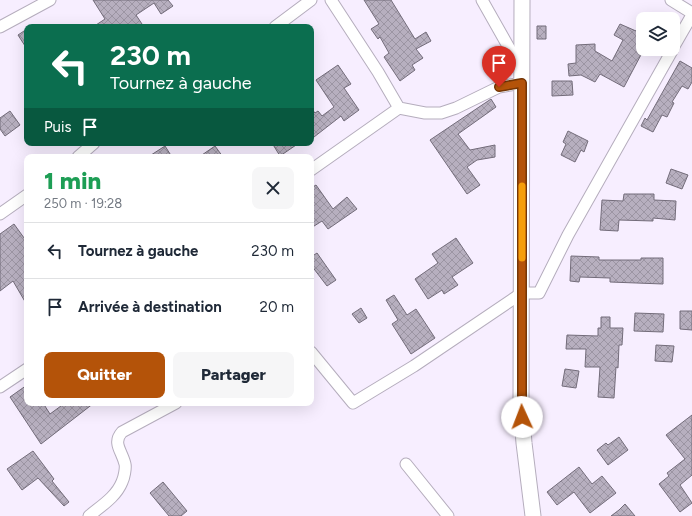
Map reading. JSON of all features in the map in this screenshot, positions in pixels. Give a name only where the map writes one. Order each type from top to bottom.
[{"type":"street","points":[[0,26],[50,0]]},
{"type":"street","points":[[279,24],[311,0]]},
{"type":"street","points":[[331,0],[378,72],[399,108]]},
{"type":"street","points":[[482,0],[521,76]]},
{"type":"street","points":[[522,0],[521,404],[533,516]]},
{"type":"street","points":[[671,0],[692,14],[680,36]]},
{"type":"street","points":[[314,356],[353,403],[414,366],[522,293],[539,293],[568,235],[669,56]]},
{"type":"street","points":[[314,168],[399,108],[425,113],[441,113],[456,108],[521,76]]},
{"type":"street","points":[[81,154],[91,146]]},
{"type":"street","points":[[0,214],[24,197]]},
{"type":"street","points":[[0,387],[24,370]]},
{"type":"street","points":[[89,516],[114,495],[122,482],[126,465],[117,443],[119,436],[122,432],[170,406]]},
{"type":"street","points":[[406,464],[448,516]]},
{"type":"building","points":[[93,0],[168,0],[173,6],[161,14],[154,3],[136,15],[142,24],[98,24],[105,19]]},
{"type":"building","points":[[364,0],[391,0],[415,39],[426,32],[431,41],[416,49],[423,58],[412,65],[415,70],[400,81],[384,57],[389,53],[380,37],[378,39],[371,29],[379,24]]},
{"type":"building","points":[[620,24],[636,31],[636,56],[640,56],[624,87],[600,74],[595,82],[581,75],[569,76],[568,64],[576,63],[576,45],[595,44],[595,51],[612,61],[623,40],[614,35]]},
{"type":"building","points":[[537,26],[546,26],[546,39],[537,39]]},
{"type":"building","points":[[24,31],[24,44],[18,35]]},
{"type":"building","points":[[680,61],[692,68],[692,82],[688,89],[682,86],[672,102],[674,103],[667,117],[662,115],[653,132],[641,126],[645,118],[647,120]]},
{"type":"building","points":[[338,65],[351,84],[344,88],[359,110],[344,121],[341,116],[314,137],[314,112],[315,113],[318,111],[322,116],[334,107],[316,80]]},
{"type":"building","points":[[552,81],[572,81],[573,95],[552,96]]},
{"type":"building","points":[[491,99],[496,107],[458,134],[470,150],[495,145],[495,157],[477,160],[467,167],[480,185],[467,194],[430,140]]},
{"type":"building","points":[[10,111],[20,125],[5,136],[0,129],[0,118]]},
{"type":"building","points":[[568,131],[588,141],[584,152],[581,150],[575,162],[561,155],[566,144],[563,142]]},
{"type":"building","points":[[165,146],[170,154],[153,154]]},
{"type":"building","points":[[215,146],[221,154],[203,154]]},
{"type":"building","points":[[274,146],[295,146],[283,154],[279,154]]},
{"type":"building","points":[[671,169],[688,175],[682,189],[666,183]]},
{"type":"building","points":[[316,185],[333,209],[347,197],[357,209],[328,229],[322,221],[314,226],[314,186]]},
{"type":"building","points":[[624,194],[654,194],[654,200],[676,201],[675,220],[653,218],[653,221],[619,220],[618,231],[600,230],[602,200],[623,201]]},
{"type":"building","points":[[14,224],[24,238],[24,300],[13,281],[0,291],[0,234]]},
{"type":"building","points":[[456,238],[473,263],[452,277],[458,285],[444,294],[442,290],[428,299],[415,279],[438,263],[432,254]]},
{"type":"building","points":[[317,253],[336,280],[327,286],[314,269],[314,255]]},
{"type":"building","points":[[571,256],[599,257],[599,260],[641,260],[641,258],[663,258],[663,284],[610,282],[610,278],[580,277],[579,282],[570,281]]},
{"type":"building","points":[[394,295],[407,315],[416,309],[435,338],[411,354],[392,324],[398,320],[386,300]]},
{"type":"building","points":[[361,308],[367,318],[359,323],[352,314]]},
{"type":"building","points":[[680,311],[692,311],[692,330],[680,329]]},
{"type":"building","points":[[635,313],[664,314],[663,332],[634,331]]},
{"type":"building","points":[[601,317],[610,317],[610,328],[623,328],[622,345],[619,345],[618,368],[616,367],[614,398],[598,397],[600,367],[585,367],[586,349],[566,349],[567,335],[598,336],[598,328],[601,328]]},
{"type":"building","points":[[656,345],[674,346],[672,362],[655,361]]},
{"type":"building","points":[[565,369],[579,371],[576,388],[562,386]]},
{"type":"building","points":[[24,387],[24,406],[45,406],[50,414],[61,406],[90,406],[41,444],[10,397]]},
{"type":"building","points":[[692,415],[692,475],[680,485],[692,503],[680,512],[659,484],[669,476],[667,473],[685,459],[666,435]]},
{"type":"building","points":[[619,437],[628,450],[608,465],[597,450],[606,443],[608,445]]},
{"type":"building","points":[[33,451],[54,479],[52,481],[69,502],[64,506],[38,478],[22,490],[7,469]]},
{"type":"building","points":[[579,467],[592,484],[602,476],[616,493],[590,513],[574,492],[557,505],[547,492]]},
{"type":"building","points":[[163,482],[187,511],[181,516],[169,516],[150,493]]},
{"type":"building","points":[[625,504],[635,516],[611,516],[619,510]]},
{"type":"slow traffic","points":[[522,186],[522,258]]},
{"type":"route","points":[[499,87],[522,83],[522,417]]}]
